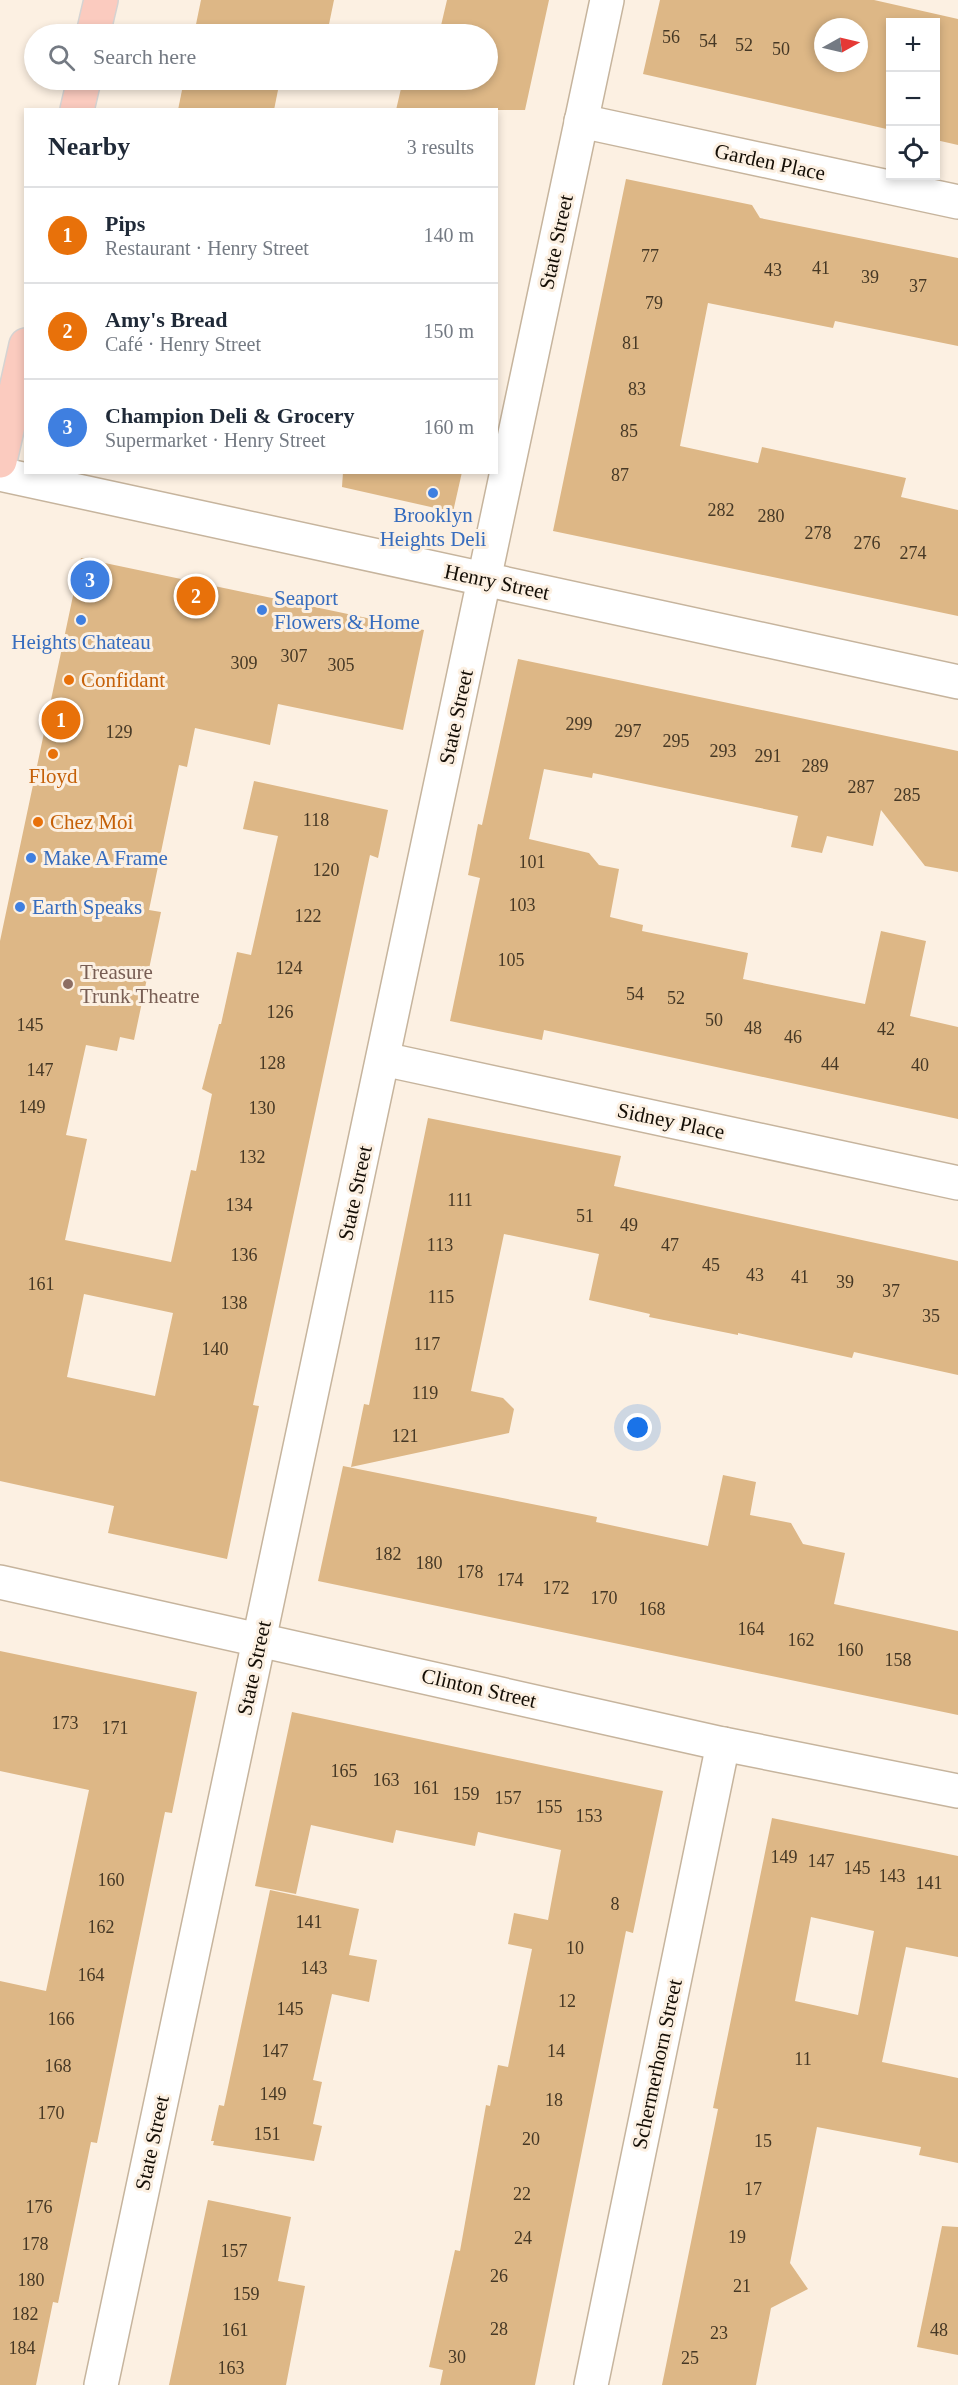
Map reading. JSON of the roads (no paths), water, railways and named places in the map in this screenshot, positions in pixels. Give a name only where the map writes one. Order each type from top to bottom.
[{"type":"main road","points":[[95,24],[101,0]]},
{"type":"main road","points":[[77,108],[82,90]]},
{"type":"main road","points":[[0,461],[24,354]]},
{"type":"street","name":"State Street","points":[[101,2385],[486,580],[607,0]]},
{"type":"street","name":"Garden Place","points":[[582,121],[958,202]]},
{"type":"street","name":"Henry Street","points":[[0,474],[958,682]]},
{"type":"street","name":"Sidney Place","points":[[383,1059],[958,1183]]},
{"type":"street","name":"Clinton Street","points":[[0,1582],[723,1744],[958,1791]]},
{"type":"street","name":"Schermerhorn Street","points":[[591,2385],[723,1744]]},
{"type":"place","name":"Brooklyn Heights Deli","points":[[433,493]]},
{"type":"place","name":"Champion Deli & Grocery","points":[[90,580]]},
{"type":"place","name":"Amy's Bread","points":[[196,596]]},
{"type":"place","name":"Seaport Flowers & Home","points":[[262,610]]},
{"type":"place","name":"Heights Chateau","points":[[81,620]]},
{"type":"place","name":"Confidant","points":[[69,680]]},
{"type":"place","name":"Pips","points":[[61,720]]},
{"type":"place","name":"Floyd","points":[[53,754]]},
{"type":"place","name":"Chez Moi","points":[[38,822]]},
{"type":"place","name":"Make A Frame","points":[[31,858]]},
{"type":"place","name":"Earth Speaks","points":[[20,907]]},
{"type":"place","name":"Treasure Trunk Theatre","points":[[68,984]]}]
